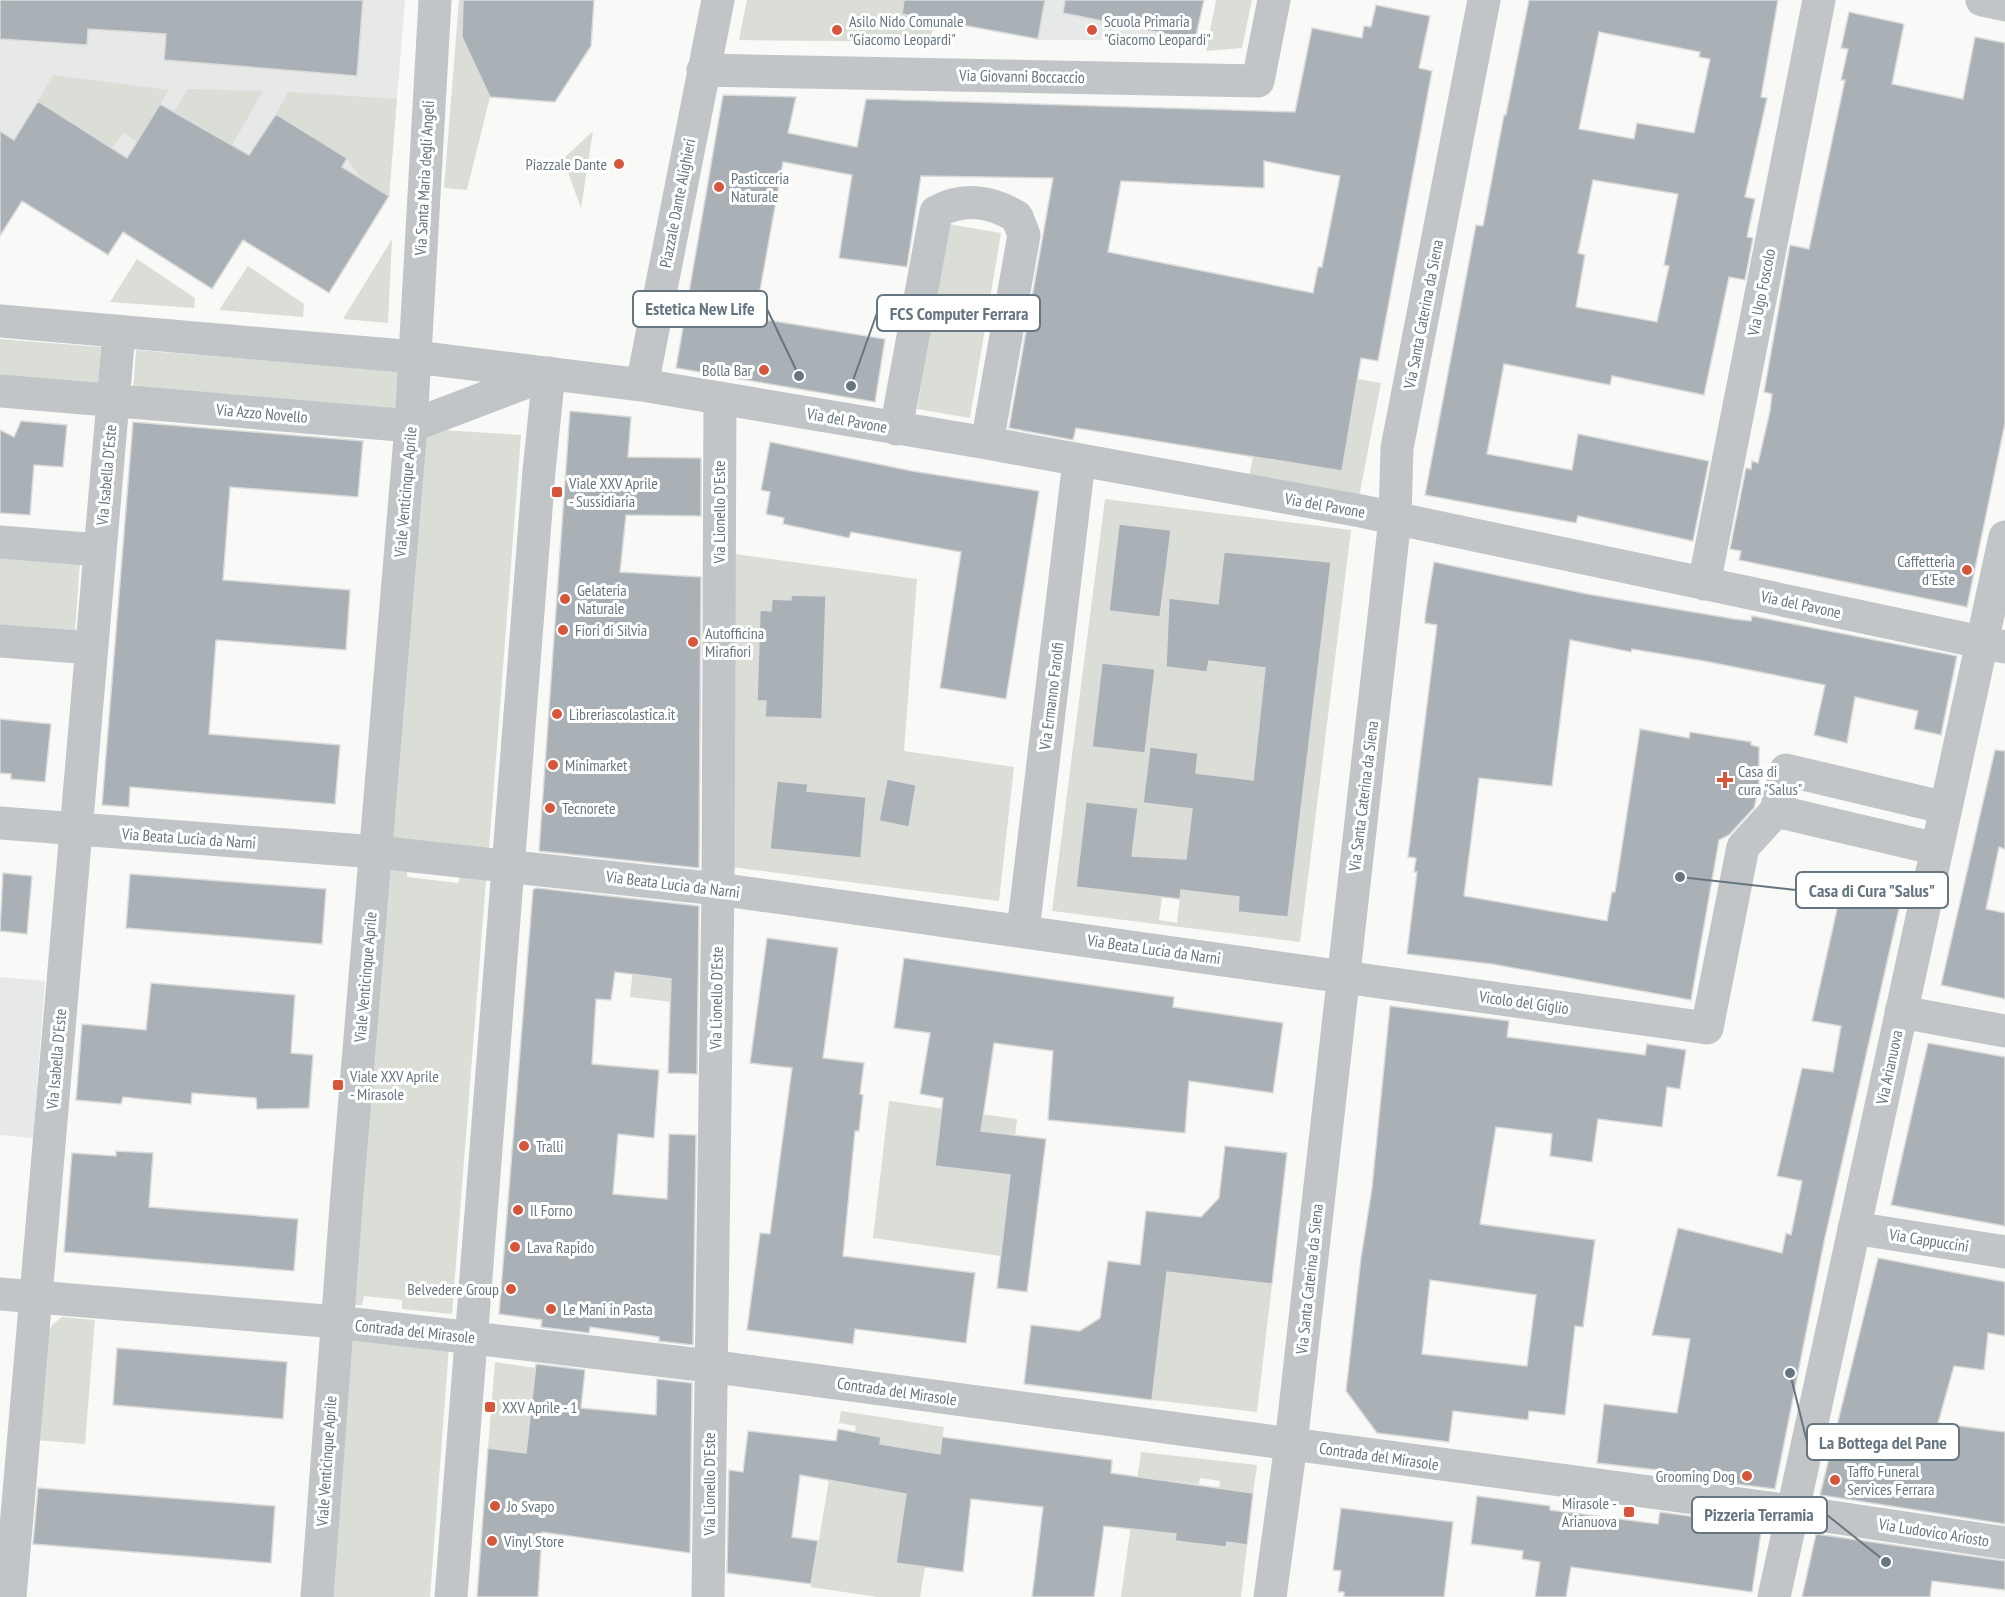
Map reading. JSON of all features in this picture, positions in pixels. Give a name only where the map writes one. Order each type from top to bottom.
[{"type":"street","name":"Via Santa Maria degli Angeli","points":[[415,357],[435,0]]},
{"type":"street","name":"Piazzale Dante Alighieri","points":[[642,385],[718,0]]},
{"type":"street","name":"Via Giovanni Boccaccio","points":[[704,70],[1258,81],[1274,0]]},
{"type":"street","name":"Via Santa Caterina da Siena","points":[[1270,1597],[1290,1444],[1395,519],[1397,448],[1484,0]]},
{"type":"street","name":"Via Ugo Foscolo","points":[[1704,584],[1818,0]]},
{"type":"street","points":[[1982,0],[2005,5]]},
{"type":"street","points":[[896,429],[936,212],[961,201],[991,205],[1017,218],[1024,234],[987,443]]},
{"type":"street","points":[[0,321],[415,357],[642,385]]},
{"type":"street","points":[[113,400],[118,332]]},
{"type":"street","name":"Viale Venticinque Aprile","points":[[317,1597],[415,357]]},
{"type":"street","points":[[411,426],[549,373]]},
{"type":"street","points":[[451,1597],[539,471],[549,373]]},
{"type":"street","name":"Via del Pavone","points":[[642,385],[987,443],[1395,519],[1994,644]]},
{"type":"street","name":"Via Azzo Novello","points":[[0,391],[411,426]]},
{"type":"street","name":"Via Lionello D'Este","points":[[708,1597],[709,1366],[718,889],[720,398]]},
{"type":"street","name":"Via Isabella D'Este","points":[[10,1597],[7,1560],[11,1468],[36,1297],[113,400]]},
{"type":"street","name":"Via Ermanno Farolfi","points":[[1023,931],[1079,461]]},
{"type":"street","name":"Via Arianuova","points":[[1774,1597],[1946,808],[1994,644],[2005,537]]},
{"type":"street","name":"Via Isabella D'Este","points":[[0,542],[100,550]]},
{"type":"street","points":[[0,641],[91,648]]},
{"type":"street","points":[[1937,849],[1776,811],[1786,770],[1946,808]]},
{"type":"street","name":"Vicolo del Giglio","points":[[1342,976],[1707,1028],[1743,847],[1776,811]]},
{"type":"street","name":"Via Beata Lucia da Narni","points":[[0,823],[376,852],[508,865],[718,889],[1342,976]]},
{"type":"street","points":[[1901,1012],[2005,1031]]},
{"type":"street","name":"Via Cappuccini","points":[[1854,1228],[2005,1252]]},
{"type":"street","name":"Contrada del Mirasole","points":[[0,1293],[471,1336],[1792,1511]]},
{"type":"street","name":"Via Ludovico Ariosto","points":[[1792,1511],[2005,1543]]},
{"type":"shaded area","points":[[0,0],[405,0],[389,196],[329,293],[257,248],[256,221],[212,289],[139,243],[153,220],[137,210],[108,255],[22,201],[0,236]]},
{"type":"shaded area","points":[[459,0],[463,0],[462,37],[490,97],[467,190],[444,188]]},
{"type":"shaded area","points":[[747,0],[1204,0],[1195,40],[1038,40],[934,20],[930,42],[739,40]]},
{"type":"shaded area","name":"Asilo Nido Comunale \"Giacomo Leopardi\"","points":[[747,0],[938,0],[930,42],[739,40]]},
{"type":"shaded area","points":[[1216,0],[1252,0],[1242,48],[1206,51]]},
{"type":"shaded area","points":[[53,75],[169,90],[137,142],[124,133],[112,148],[38,101]]},
{"type":"shaded area","points":[[188,89],[263,91],[232,145],[174,112]]},
{"type":"shaded area","points":[[288,92],[397,99],[389,196],[361,179],[347,158],[276,114]]},
{"type":"shaded area","points":[[593,131],[581,208],[563,159]]},
{"type":"shaded area","points":[[948,224],[1001,233],[970,418],[917,409]]},
{"type":"shaded area","points":[[392,239],[388,323],[343,319]]},
{"type":"shaded area","points":[[137,259],[195,298],[194,308],[110,302]]},
{"type":"shaded area","points":[[248,266],[304,304],[303,317],[219,310]]},
{"type":"shaded area","points":[[0,339],[101,347],[98,386],[0,378]]},
{"type":"shaded area","points":[[136,350],[400,371],[397,412],[133,391]]},
{"type":"shaded area","points":[[1270,364],[1381,383],[1359,497],[1249,478]]},
{"type":"shaded area","points":[[425,429],[521,435],[489,849],[391,839]]},
{"type":"shaded area","points":[[1105,499],[1351,530],[1300,942],[1052,911]],"holes":[[[1170,531],[1161,617],[1109,611]],[[1225,553],[1242,665],[1209,661],[1207,671],[1166,667],[1169,643],[1190,629],[1193,601],[1218,604]],[[1279,556],[1331,562],[1321,648],[1269,642]],[[1102,663],[1155,669],[1145,753],[1093,747]],[[1148,765],[1196,773],[1192,809],[1144,803]],[[1086,802],[1137,808],[1128,893],[1076,887]],[[1247,828],[1288,917],[1238,912]],[[1167,858],[1197,892],[1181,890],[1177,923],[1159,920]]]},
{"type":"shaded area","points":[[735,554],[917,579],[904,751],[1014,767],[999,901],[731,867]]},
{"type":"shaded area","points":[[0,556],[80,562],[75,631],[0,625]]},
{"type":"shaded area","points":[[389,870],[407,872],[407,877],[458,883],[460,877],[486,880],[452,1314],[402,1309],[402,1300],[364,1296],[362,1305],[354,1305]]},
{"type":"shaded area","points":[[668,963],[665,979],[698,983],[697,1005],[630,997],[633,968]]},
{"type":"shaded area","points":[[0,977],[45,981],[33,1138],[0,1135]]},
{"type":"shaded area","points":[[889,1101],[1017,1119],[1001,1256],[873,1238]]},
{"type":"shaded area","points":[[1167,1272],[1272,1284],[1257,1412],[1152,1400]]},
{"type":"shaded area","points":[[62,1317],[95,1320],[85,1444],[35,1440],[43,1340],[53,1324]]},
{"type":"shaded area","points":[[351,1339],[449,1347],[430,1597],[330,1597]]},
{"type":"shaded area","points":[[495,1362],[536,1368],[526,1453],[488,1448]]},
{"type":"shaded area","points":[[841,1411],[944,1427],[929,1522],[903,1518],[896,1562],[925,1567],[920,1597],[877,1597],[811,1587],[829,1480],[896,1492],[904,1448],[880,1444],[881,1437],[855,1432],[856,1426],[839,1423]]},
{"type":"shaded area","points":[[1141,1452],[1257,1465],[1253,1493],[1219,1489],[1220,1481],[1200,1478],[1199,1484],[1156,1479],[1150,1531],[1176,1534],[1175,1541],[1226,1547],[1227,1542],[1247,1545],[1241,1597],[1121,1597]]},
{"type":"building","points":[[0,0],[363,0],[357,76],[164,60],[166,34],[88,29],[87,45],[0,39]]},
{"type":"building","points":[[463,0],[594,0],[591,46],[555,102],[490,97],[462,37]]},
{"type":"building","points":[[904,0],[1045,0],[1038,39],[902,14]]},
{"type":"building","points":[[1065,0],[1204,0],[1195,40],[1063,13]]},
{"type":"building","points":[[1529,0],[1778,0],[1761,97],[1767,98],[1745,197],[1755,199],[1747,237],[1753,238],[1745,280],[1729,277],[1704,395],[1612,376],[1610,385],[1504,364],[1487,454],[1572,470],[1578,434],[1709,461],[1693,541],[1578,516],[1576,523],[1425,495],[1476,225],[1483,226],[1504,115],[1506,115]],"holes":[[[1599,32],[1700,52],[1699,57],[1710,59],[1694,133],[1637,123],[1634,139],[1579,129]],[[1593,180],[1678,194],[1664,265],[1669,266],[1657,322],[1576,307],[1585,255],[1578,253]]]},
{"type":"building","points":[[1376,5],[1430,16],[1419,68],[1432,71],[1378,361],[1361,358],[1342,471],[1076,428],[1073,440],[1009,428],[1053,178],[921,176],[907,267],[839,258],[852,175],[783,162],[755,318],[885,339],[875,402],[676,368],[723,95],[796,97],[788,133],[857,147],[866,99],[1295,112],[1312,28],[1362,38],[1364,26],[1371,27]],"holes":[[[1264,161],[1340,176],[1322,267],[1318,267],[1313,293],[1108,252],[1121,181],[1264,188]]]},
{"type":"building","points":[[1849,12],[1904,24],[1892,84],[1963,99],[1975,37],[2005,43],[2005,423],[1967,607],[1739,560],[1741,551],[1730,549],[1746,468],[1751,469],[1752,461],[1758,463],[1770,411],[1772,394],[1764,392],[1790,245],[1809,249],[1845,80],[1841,80],[1848,49],[1841,48]]},
{"type":"building","points":[[38,101],[127,158],[160,104],[249,155],[276,114],[347,158],[342,167],[389,196],[329,293],[243,240],[212,289],[123,232],[108,255],[22,201],[0,236],[0,131],[14,140]]},
{"type":"building","points":[[570,411],[631,417],[628,457],[701,458],[701,516],[626,515],[620,572],[701,577],[699,868],[539,851]]},
{"type":"building","points":[[21,421],[67,425],[63,467],[34,465],[30,515],[0,513],[0,430],[14,437]]},
{"type":"building","points":[[133,422],[363,441],[358,497],[230,487],[223,580],[350,590],[346,650],[216,640],[209,734],[340,745],[335,804],[130,787],[129,807],[102,805]]},
{"type":"building","points":[[770,442],[912,471],[1039,491],[1006,699],[940,688],[961,552],[851,532],[849,538],[783,524],[784,518],[766,514],[770,492],[761,490]]},
{"type":"building","points":[[1119,524],[1171,530],[1160,617],[1109,611]]},
{"type":"building","points":[[1224,552],[1331,562],[1288,917],[1238,912],[1239,897],[1181,890],[1180,899],[1076,887],[1086,802],[1138,808],[1132,856],[1186,859],[1192,809],[1143,803],[1150,747],[1198,753],[1196,773],[1253,780],[1265,668],[1209,661],[1207,672],[1166,667],[1169,598],[1218,604]]},
{"type":"building","points":[[1434,562],[1587,594],[1734,619],[1751,621],[1752,616],[1957,656],[1941,735],[1914,729],[1918,711],[1855,697],[1847,743],[1814,735],[1825,685],[1704,661],[1632,649],[1631,652],[1570,640],[1552,786],[1479,778],[1464,896],[1607,921],[1612,892],[1615,892],[1640,729],[1689,738],[1690,732],[1751,742],[1751,745],[1759,747],[1759,787],[1754,808],[1729,835],[1719,840],[1691,1000],[1492,964],[1407,954],[1417,872],[1414,872],[1416,858],[1408,857],[1437,625],[1425,623]]},
{"type":"building","points":[[791,595],[826,596],[822,719],[765,717],[766,701],[757,701],[760,610],[771,611],[772,599],[791,600]]},
{"type":"building","points":[[1102,663],[1155,669],[1145,753],[1092,747]]},
{"type":"building","points":[[0,719],[51,724],[45,782],[11,779],[11,774],[0,773]]},
{"type":"building","points":[[1995,750],[2005,751],[2005,849],[1999,847],[1986,909],[2005,913],[2005,999],[1941,985]]},
{"type":"building","points":[[887,779],[916,785],[909,827],[879,821]]},
{"type":"building","points":[[777,781],[808,784],[807,791],[866,797],[861,858],[770,849]]},
{"type":"building","points":[[3,873],[32,876],[27,934],[0,931]]},
{"type":"building","points":[[130,874],[326,889],[322,944],[126,928]]},
{"type":"building","points":[[1844,878],[1903,891],[1824,1242],[1775,1489],[1665,1475],[1666,1471],[1597,1463],[1604,1404],[1677,1413],[1690,1339],[1652,1335],[1678,1228],[1782,1253],[1786,1233],[1791,1235],[1802,1181],[1777,1176],[1802,1068],[1833,1072],[1841,1026],[1812,1021]]},
{"type":"building","points":[[536,888],[699,906],[697,1074],[668,1073],[671,979],[615,972],[611,1000],[596,999],[592,1064],[659,1070],[654,1138],[618,1134],[613,1194],[667,1199],[669,1134],[696,1135],[693,1345],[659,1341],[659,1337],[590,1327],[589,1333],[541,1327],[542,1320],[499,1314],[533,890]]},
{"type":"building","points":[[767,938],[838,948],[823,1058],[864,1063],[860,1094],[863,1095],[859,1131],[855,1131],[843,1256],[975,1273],[966,1343],[855,1329],[853,1344],[747,1330],[760,1233],[770,1234],[792,1068],[750,1063]]},
{"type":"building","points":[[904,958],[1174,997],[1173,1007],[1283,1023],[1273,1093],[1189,1081],[1185,1133],[1048,1120],[1053,1051],[994,1043],[981,1131],[1046,1139],[1027,1292],[997,1288],[1010,1175],[935,1166],[943,1098],[920,1094],[930,1033],[894,1028]]},
{"type":"building","points":[[151,983],[295,995],[291,1053],[313,1055],[309,1108],[257,1109],[256,1098],[192,1093],[191,1104],[123,1097],[121,1104],[76,1100],[82,1024],[146,1030]]},
{"type":"building","points":[[1390,1006],[1509,1021],[1507,1037],[1645,1055],[1647,1044],[1686,1050],[1680,1089],[1667,1087],[1662,1127],[1598,1119],[1592,1162],[1550,1156],[1552,1134],[1496,1127],[1480,1224],[1595,1240],[1583,1327],[1575,1326],[1565,1415],[1529,1411],[1528,1420],[1453,1411],[1449,1442],[1377,1433],[1346,1391],[1361,1258],[1372,1188]],"holes":[[[1430,1280],[1536,1295],[1527,1366],[1422,1354]]]},
{"type":"building","points":[[1928,1043],[2005,1057],[2005,1226],[1891,1205]]},
{"type":"building","points":[[1225,1146],[1287,1153],[1272,1284],[1167,1272],[1152,1400],[1024,1384],[1031,1325],[1080,1331],[1100,1318],[1108,1261],[1140,1265],[1146,1211],[1201,1217],[1219,1198]]},
{"type":"building","points":[[116,1151],[153,1153],[149,1207],[298,1219],[294,1271],[64,1252],[72,1153],[116,1156]]},
{"type":"building","points":[[1878,1258],[2005,1282],[2005,1336],[1988,1333],[1984,1370],[1954,1366],[1938,1423],[2005,1432],[2005,1524],[1820,1495]]},
{"type":"building","points":[[117,1348],[287,1362],[283,1419],[113,1405]]},
{"type":"building","points":[[536,1364],[585,1370],[581,1408],[656,1415],[657,1379],[692,1383],[690,1553],[542,1532],[538,1597],[477,1597],[488,1448],[526,1453]]},
{"type":"building","points":[[838,1429],[881,1437],[880,1444],[940,1454],[942,1437],[1112,1460],[1111,1473],[1253,1493],[1247,1545],[1227,1542],[1226,1547],[1175,1541],[1176,1534],[1104,1526],[1094,1597],[1032,1597],[1043,1507],[971,1499],[963,1572],[896,1563],[906,1494],[800,1475],[792,1537],[818,1541],[811,1584],[727,1573],[729,1470],[743,1472],[748,1431],[836,1441]]},
{"type":"building","points":[[38,1488],[275,1506],[271,1563],[33,1544]]},
{"type":"building","points":[[1477,1496],[1550,1506],[1550,1510],[1658,1524],[1660,1512],[1762,1526],[1752,1592],[1571,1567],[1566,1597],[1535,1597],[1540,1562],[1522,1559],[1523,1551],[1471,1544]]},
{"type":"building","points":[[1341,1508],[1453,1522],[1444,1597],[1344,1597],[1344,1592],[1338,1592],[1341,1571],[1333,1570]]},
{"type":"building","points":[[1816,1534],[2005,1561],[2005,1590],[1932,1581],[1930,1597],[1802,1597]]},
{"type":"place","name":"Asilo Nido Comunale \"Giacomo Leopardi\"","points":[[837,30]]},
{"type":"place","name":"Scuola Primaria \"Giacomo Leopardi\"","points":[[1092,30]]},
{"type":"place","name":"Piazzale Dante","points":[[619,164]]},
{"type":"place","name":"Pasticceria Naturale","points":[[719,187]]},
{"type":"place","name":"Bolla Bar","points":[[764,370]]},
{"type":"place","name":"Estetica New Life","points":[[799,376]]},
{"type":"place","name":"FCS Computer Ferrara","points":[[851,386]]},
{"type":"place","name":"Viale XXV Aprile - Sussidiaria","points":[[557,492]]},
{"type":"place","name":"Caffetteria d'Este","points":[[1967,570]]},
{"type":"place","name":"Gelateria Naturale","points":[[565,599]]},
{"type":"place","name":"Fiori di Silvia","points":[[563,630]]},
{"type":"place","name":"Autofficina Mirafiori","points":[[693,642]]},
{"type":"place","name":"Libreriascolastica.it","points":[[557,714]]},
{"type":"place","name":"Minimarket","points":[[553,765]]},
{"type":"place","name":"Casa di cura \"Salus\"","points":[[1725,780]]},
{"type":"place","name":"Tecnorete","points":[[550,808]]},
{"type":"place","name":"Casa di Cura \"Salus\"","points":[[1680,877]]},
{"type":"place","name":"Viale XXV Aprile - Mirasole","points":[[338,1085]]},
{"type":"place","name":"Tralli","points":[[524,1146]]},
{"type":"place","name":"Il Forno","points":[[518,1210]]},
{"type":"place","name":"Lava Rapido","points":[[515,1247]]},
{"type":"place","name":"Belvedere Group","points":[[511,1289]]},
{"type":"place","name":"Le Mani in Pasta","points":[[551,1309]]},
{"type":"place","name":"La Bottega del Pane","points":[[1790,1373]]},
{"type":"place","name":"XXV Aprile - 1","points":[[490,1407]]},
{"type":"place","name":"Grooming Dog","points":[[1747,1476]]},
{"type":"place","name":"Taffo Funeral Services Ferrara","points":[[1835,1480]]},
{"type":"place","name":"Jo Svapo","points":[[495,1506]]},
{"type":"place","name":"Mirasole - Arianuova","points":[[1629,1512]]},
{"type":"place","name":"Vinyl Store","points":[[492,1541]]},
{"type":"place","name":"Pizzeria Terramia","points":[[1886,1562]]}]
